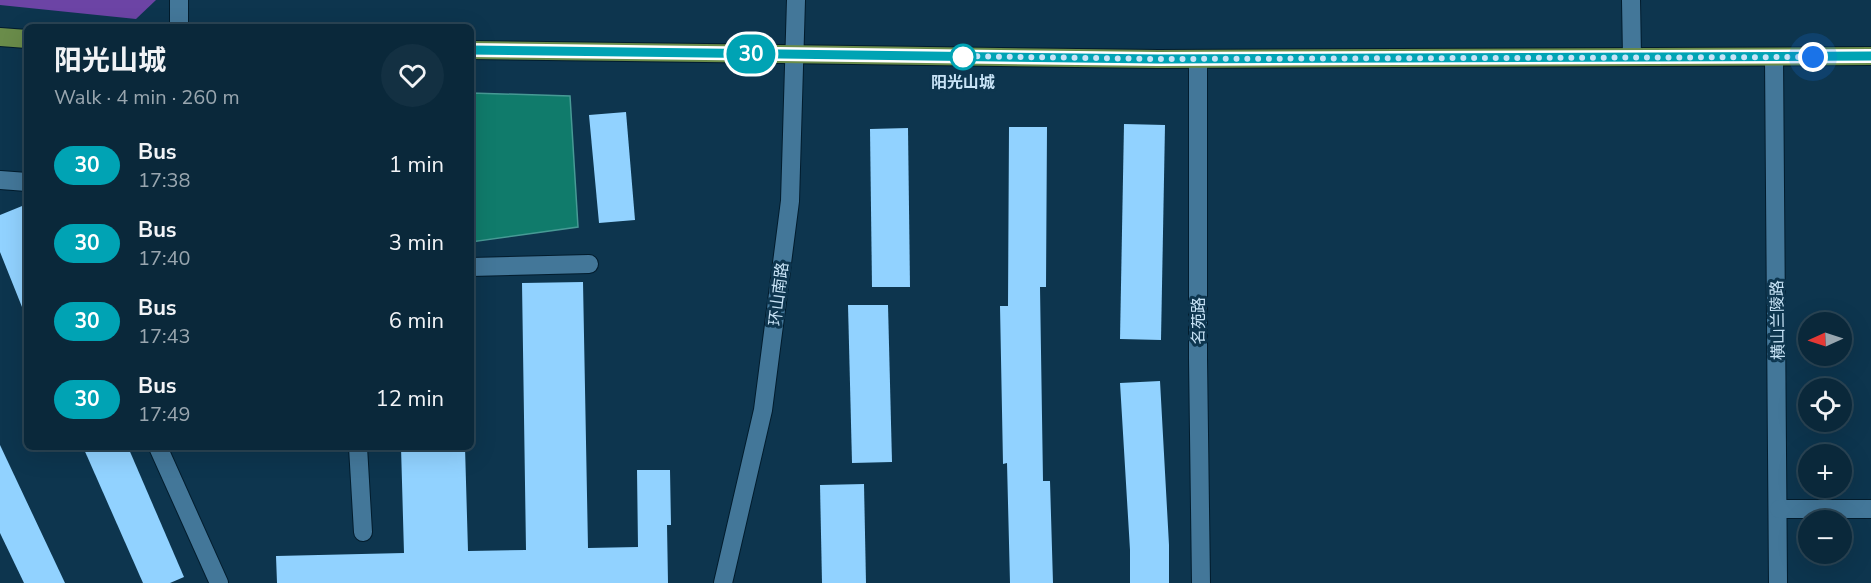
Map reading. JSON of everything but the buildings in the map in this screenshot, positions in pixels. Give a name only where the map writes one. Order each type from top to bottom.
[{"type":"main road","points":[[0,37],[24,39]]},
{"type":"main road","points":[[474,50],[1198,59],[1871,56]]},
{"type":"street","points":[[178,0],[179,24]]},
{"type":"street","name":"环山南路","points":[[723,583],[763,410],[790,201],[796,0]]},
{"type":"street","points":[[1631,0],[1632,57]]},
{"type":"street","name":"横山兰陵路","points":[[1774,57],[1778,583]]},
{"type":"street","name":"名苑路","points":[[1198,59],[1201,583]]},
{"type":"street","points":[[0,180],[24,182]]},
{"type":"street","points":[[474,267],[588,264]]},
{"type":"street","points":[[159,450],[219,583]]},
{"type":"street","points":[[358,450],[363,532]]},
{"type":"street","points":[[1779,510],[1871,509]]},
{"type":"shaded area","points":[[0,0],[156,0],[136,19],[0,5]]},
{"type":"shaded area","points":[[474,93],[570,96],[578,227],[474,242]]},
{"type":"bus line","name":"30","points":[[474,50],[1158,59],[1871,56]]},
{"type":"place","name":"阳光山城","points":[[963,57]]},
{"type":"route","points":[[963,57],[954,56],[1158,59],[1813,57]]}]
